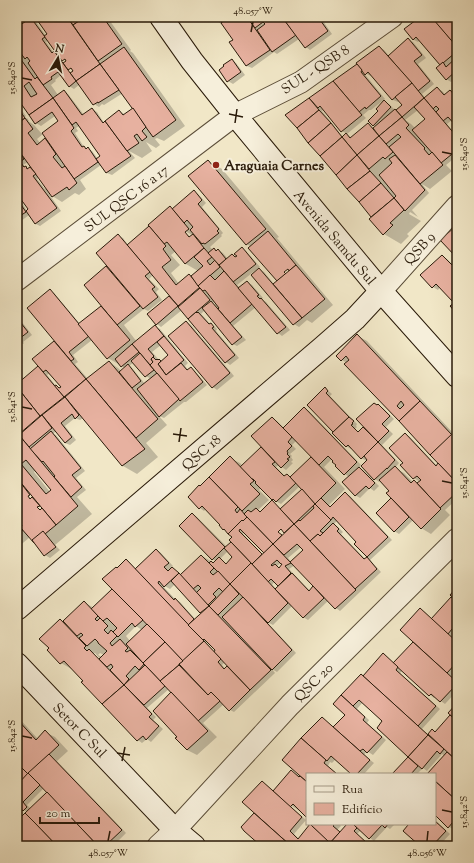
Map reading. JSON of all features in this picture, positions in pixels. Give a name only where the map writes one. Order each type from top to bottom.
[{"type":"street","name":"Avenida Samdu Sul","points":[[161,17],[192,61],[235,116],[381,291],[457,376]]},
{"type":"street","name":"SUL - QSB 8","points":[[235,116],[301,82],[392,17]]},
{"type":"street","name":"SUL QSC 16 a 17","points":[[17,280],[235,116]]},
{"type":"street","name":"QSB 9","points":[[381,291],[457,206]]},
{"type":"street","name":"QSC 18","points":[[17,609],[323,347],[355,319],[381,291]]},
{"type":"street","name":"QSC 20","points":[[158,846],[290,705],[457,539]]},
{"type":"street","name":"Setor C Sul","points":[[17,664],[174,830],[194,846]]},
{"type":"building","points":[[35,17],[67,17],[100,64],[76,81],[70,73],[73,71],[71,68],[68,70],[63,63],[66,61],[65,59],[62,61],[44,36],[47,34]]},
{"type":"building","points":[[67,17],[85,17],[73,25]]},
{"type":"building","points":[[85,17],[103,17],[122,44],[98,61],[73,25]]},
{"type":"building","points":[[229,17],[247,17],[270,50],[246,66],[229,42],[233,40],[221,23]]},
{"type":"building","points":[[247,17],[282,17],[296,35],[272,52],[257,30],[265,24],[263,22],[255,28]]},
{"type":"building","points":[[282,17],[318,17],[328,31],[305,48]]},
{"type":"building","points":[[420,17],[432,17],[457,47],[455,53],[440,65],[416,37],[413,40],[404,29]]},
{"type":"building","points":[[435,17],[457,17],[457,47],[433,19]]},
{"type":"building","points":[[31,18],[45,37],[42,39],[52,53],[54,51],[76,81],[69,87],[58,72],[51,77],[52,79],[43,85],[28,63],[30,61],[27,57],[25,59],[17,48],[17,27]]},
{"type":"building","points":[[408,38],[422,55],[414,61],[430,81],[418,91],[388,56]]},
{"type":"building","points":[[379,46],[412,83],[392,100],[368,72],[365,75],[356,63]]},
{"type":"building","points":[[124,47],[176,120],[153,137],[100,64]]},
{"type":"building","points":[[17,54],[35,79],[37,77],[53,98],[29,115],[17,98]],"holes":[[[29,82],[37,94],[31,97],[24,86]]]},
{"type":"building","points":[[457,57],[457,70],[446,80],[436,68],[443,62],[446,67]]},
{"type":"building","points":[[232,59],[241,72],[227,82],[219,70],[224,66],[223,65]]},
{"type":"building","points":[[100,64],[119,90],[93,105],[76,81]]},
{"type":"building","points":[[357,64],[362,70],[361,72],[381,96],[366,109],[365,107],[359,112],[333,81]]},
{"type":"building","points":[[333,81],[362,115],[341,132],[320,106],[318,108],[309,98]]},
{"type":"building","points":[[412,83],[424,98],[402,117],[396,110],[402,105],[395,97]]},
{"type":"building","points":[[437,87],[444,95],[450,90],[457,98],[457,127],[448,117],[443,121],[436,112],[439,109],[436,106],[433,109],[424,98]]},
{"type":"building","points":[[64,90],[82,115],[92,108],[103,123],[105,121],[131,156],[106,173],[96,159],[100,156],[76,122],[72,125],[53,98]]},
{"type":"building","points":[[53,98],[74,128],[71,131],[82,147],[84,146],[86,149],[88,147],[98,162],[74,179],[42,133],[58,121],[52,112],[35,124],[29,115]]},
{"type":"building","points":[[309,98],[319,110],[297,128],[285,115]]},
{"type":"building","points":[[424,98],[457,137],[457,150],[441,163],[412,130],[425,119],[414,107]]},
{"type":"building","points":[[384,100],[391,107],[373,126],[368,121],[378,111],[376,109]]},
{"type":"building","points":[[17,107],[25,118],[17,124]]},
{"type":"building","points":[[133,108],[146,127],[142,131],[147,137],[142,141],[137,134],[134,136],[139,143],[127,151],[105,121],[119,110],[123,115]]},
{"type":"building","points":[[395,109],[402,117],[379,136],[373,128]]},
{"type":"building","points":[[319,110],[331,123],[308,143],[297,128]]},
{"type":"building","points":[[402,117],[409,125],[406,128],[425,148],[424,149],[429,155],[432,152],[443,165],[420,184],[389,147],[401,137],[398,134],[386,144],[379,136]]},
{"type":"building","points":[[25,118],[33,129],[28,133],[37,145],[45,138],[56,154],[53,157],[62,168],[65,166],[77,183],[69,190],[67,187],[52,197],[17,148],[17,128],[18,129],[22,125],[20,122]]},
{"type":"building","points":[[331,123],[342,137],[320,156],[308,143]]},
{"type":"building","points":[[368,123],[379,136],[357,155],[342,137],[346,133],[350,138]]},
{"type":"building","points":[[379,136],[393,152],[385,159],[383,157],[369,169],[357,155]]},
{"type":"building","points":[[342,137],[357,155],[336,175],[320,156]]},
{"type":"building","points":[[17,148],[24,159],[17,164]]},
{"type":"building","points":[[357,155],[370,171],[347,189],[336,175]]},
{"type":"building","points":[[395,155],[425,190],[405,211],[394,198],[396,196],[379,175],[392,163],[389,159]]},
{"type":"building","points":[[208,160],[266,229],[246,245],[188,176]]},
{"type":"building","points":[[21,163],[24,167],[26,166],[27,169],[30,167],[36,174],[33,176],[57,208],[35,224],[26,211],[28,209],[17,194],[17,166]]},
{"type":"building","points":[[370,171],[381,183],[359,202],[347,189]]},
{"type":"building","points":[[381,183],[394,198],[371,217],[359,202]]},
{"type":"building","points":[[194,190],[202,200],[198,204],[219,229],[217,231],[219,233],[205,244],[202,244],[190,230],[193,227],[187,220],[184,223],[172,209]]},
{"type":"building","points":[[394,198],[404,210],[390,223],[393,225],[383,235],[369,219]]},
{"type":"building","points":[[17,199],[26,212],[17,218]]},
{"type":"building","points":[[170,206],[189,229],[185,232],[189,237],[193,234],[204,248],[185,264],[167,242],[164,244],[148,225]]},
{"type":"building","points":[[149,226],[166,246],[163,249],[171,260],[162,267],[176,285],[189,274],[200,287],[178,306],[127,245]]},
{"type":"building","points":[[456,226],[457,227],[457,258],[440,240]]},
{"type":"building","points":[[268,231],[296,265],[289,271],[288,269],[284,272],[286,274],[277,281],[248,248]]},
{"type":"building","points":[[118,234],[150,272],[145,276],[155,287],[152,289],[158,297],[143,309],[96,253]]},
{"type":"building","points":[[242,247],[256,264],[233,282],[219,265],[232,254],[235,257],[237,256],[234,254]]},
{"type":"building","points":[[204,248],[212,257],[207,261],[210,265],[215,260],[220,267],[198,286],[191,276],[203,266],[194,257]]},
{"type":"building","points":[[214,248],[216,251],[218,249],[226,259],[219,265],[208,253]]},
{"type":"building","points":[[442,255],[457,270],[457,314],[450,306],[454,303],[436,284],[432,288],[420,275]]},
{"type":"building","points":[[296,265],[325,299],[302,318],[273,284]]},
{"type":"building","points":[[106,266],[140,306],[117,325],[84,285]]},
{"type":"building","points":[[259,268],[302,318],[293,325],[251,275]]},
{"type":"building","points":[[224,271],[252,304],[230,323],[205,290],[203,291],[198,286],[210,275],[215,280]]},
{"type":"building","points":[[247,281],[259,295],[257,296],[260,299],[261,298],[286,327],[277,334],[238,288]]},
{"type":"building","points":[[200,288],[210,300],[188,319],[178,307]]},
{"type":"building","points":[[50,289],[89,336],[69,352],[74,359],[71,361],[27,308]]},
{"type":"building","points":[[169,296],[178,306],[156,325],[147,314]]},
{"type":"building","points":[[211,301],[242,337],[232,345],[202,308]]},
{"type":"building","points":[[101,306],[130,340],[107,359],[78,324]]},
{"type":"building","points":[[198,312],[209,324],[211,323],[214,327],[212,328],[235,355],[225,363],[188,319]]},
{"type":"building","points":[[17,318],[28,332],[19,339],[20,340],[18,342]]},
{"type":"building","points":[[186,321],[230,373],[212,388],[168,336]]},
{"type":"building","points":[[155,325],[164,336],[148,349],[154,356],[151,359],[153,362],[150,365],[132,344]]},
{"type":"building","points":[[357,334],[420,401],[399,421],[344,364],[349,360],[346,356],[341,361],[336,356]],"holes":[[[401,401],[404,405],[400,409],[397,406]]]},
{"type":"building","points":[[164,336],[184,360],[166,375],[158,364],[168,355],[157,342]]},
{"type":"building","points":[[54,341],[86,379],[64,397],[54,386],[56,385],[59,388],[61,387],[46,370],[43,372],[32,359]]},
{"type":"building","points":[[132,344],[139,352],[121,367],[115,359]]},
{"type":"building","points":[[140,353],[154,370],[145,377],[131,361]]},
{"type":"building","points":[[153,357],[156,360],[159,359],[161,361],[158,364],[166,375],[181,363],[187,370],[191,367],[203,382],[180,401],[150,365],[153,362],[151,359]]},
{"type":"building","points":[[109,361],[158,419],[136,438],[86,379]]},
{"type":"building","points":[[128,364],[141,381],[132,388],[119,372]]},
{"type":"building","points":[[38,366],[64,397],[40,416],[17,387],[17,384]]},
{"type":"building","points":[[157,373],[179,399],[159,417],[137,389]]},
{"type":"building","points":[[86,379],[145,449],[122,466],[65,397]]},
{"type":"building","points":[[17,387],[40,416],[18,435],[17,434]]},
{"type":"building","points":[[325,387],[328,391],[326,393],[349,417],[333,432],[307,405]]},
{"type":"building","points":[[65,397],[79,415],[75,419],[72,414],[61,423],[72,437],[65,443],[42,415]]},
{"type":"building","points":[[420,401],[452,435],[430,455],[399,421]]},
{"type":"building","points":[[374,403],[377,405],[378,404],[390,416],[382,424],[389,431],[378,442],[356,419]]},
{"type":"building","points":[[304,407],[357,462],[344,475],[328,456],[319,465],[283,428]]},
{"type":"building","points":[[42,415],[52,428],[29,447],[19,435]]},
{"type":"building","points":[[272,417],[292,437],[288,442],[292,446],[287,451],[287,454],[290,457],[287,459],[289,460],[281,468],[251,436]]},
{"type":"building","points":[[349,417],[354,421],[351,425],[358,432],[363,427],[378,442],[361,459],[348,445],[346,447],[332,433]]},
{"type":"building","points":[[51,431],[81,468],[72,475],[82,487],[71,497],[43,461],[42,462],[30,449]]},
{"type":"building","points":[[454,432],[457,435],[457,483],[430,455]]},
{"type":"building","points":[[405,433],[436,466],[438,463],[457,483],[457,492],[440,508],[417,483],[421,480],[417,476],[413,479],[400,465],[403,463],[389,448]]},
{"type":"building","points":[[19,435],[78,506],[56,525],[17,478],[17,436]],"holes":[[[26,460],[51,490],[46,494],[21,464]]]},
{"type":"building","points":[[378,442],[395,460],[374,480],[361,466],[367,460],[364,456]]},
{"type":"building","points":[[261,447],[275,462],[272,464],[284,476],[287,474],[296,483],[276,502],[273,499],[272,500],[240,467]]},
{"type":"building","points":[[230,456],[254,481],[250,484],[260,494],[242,511],[209,477]]},
{"type":"building","points":[[311,457],[336,483],[315,504],[290,477]]},
{"type":"building","points":[[395,466],[411,483],[414,480],[441,509],[421,529],[386,493],[389,491],[379,480]]},
{"type":"building","points":[[359,467],[375,483],[369,489],[366,486],[355,496],[342,482]]},
{"type":"building","points":[[209,477],[238,507],[235,510],[237,513],[240,509],[247,517],[228,534],[202,506],[199,509],[188,497]]},
{"type":"building","points":[[17,478],[30,495],[28,496],[30,499],[32,497],[40,506],[37,507],[40,510],[42,508],[56,525],[34,543],[20,527],[22,526],[21,524],[17,524]]},
{"type":"building","points":[[302,489],[315,504],[294,524],[280,509]]},
{"type":"building","points":[[345,492],[388,537],[367,557],[354,544],[356,542],[333,517],[331,520],[315,504],[321,498],[330,507]]},
{"type":"building","points":[[391,498],[409,517],[394,532],[376,513]]},
{"type":"building","points":[[272,500],[294,524],[284,533],[281,529],[278,532],[282,535],[273,544],[244,514],[248,510],[251,512],[256,508],[260,512]]},
{"type":"building","points":[[315,504],[331,520],[320,531],[323,533],[320,536],[318,534],[310,541],[294,524],[299,520],[300,521],[314,508],[313,506]]},
{"type":"building","points":[[192,513],[225,547],[212,560],[179,526]]},
{"type":"building","points":[[247,517],[273,544],[264,553],[240,529],[239,531],[262,554],[252,564],[229,540],[232,537],[228,534]]},
{"type":"building","points":[[333,523],[339,529],[337,531],[364,559],[367,557],[377,569],[355,589],[310,541],[318,534],[320,536]]},
{"type":"building","points":[[17,524],[23,530],[17,535]]},
{"type":"building","points":[[294,524],[356,590],[335,609],[290,562],[303,550],[297,544],[284,555],[273,544]]},
{"type":"building","points":[[43,531],[56,547],[44,556],[32,540]]},
{"type":"building","points":[[231,542],[251,563],[230,584],[209,563],[211,561],[213,563],[219,557],[226,564],[232,557],[224,548]]},
{"type":"building","points":[[273,544],[291,563],[285,566],[291,573],[278,586],[271,579],[268,582],[252,564]],"holes":[[[277,560],[281,564],[279,568],[275,564],[272,566],[271,565]]]},
{"type":"building","points":[[156,549],[169,563],[164,567],[168,571],[172,567],[179,573],[164,587],[159,581],[158,583],[174,600],[175,598],[194,619],[188,625],[135,569]]},
{"type":"building","points":[[201,555],[214,568],[210,572],[213,575],[218,571],[230,584],[223,592],[219,588],[213,594],[216,597],[208,605],[196,593],[201,588],[198,585],[193,589],[180,575]]},
{"type":"building","points":[[126,559],[204,641],[183,661],[102,579]]},
{"type":"building","points":[[251,563],[288,603],[268,623],[230,584]]},
{"type":"building","points":[[179,573],[209,606],[200,613],[171,581]]},
{"type":"building","points":[[292,573],[309,591],[313,586],[324,598],[303,618],[275,589]]},
{"type":"building","points":[[230,584],[239,594],[218,615],[209,606]]},
{"type":"building","points":[[457,587],[457,602],[450,595]]},
{"type":"building","points":[[112,589],[143,620],[135,627],[132,623],[118,637],[113,632],[117,628],[107,618],[103,621],[91,609]]},
{"type":"building","points":[[243,597],[292,650],[272,670],[222,617]]},
{"type":"building","points":[[451,597],[457,602],[457,633],[452,629],[448,634],[431,619]]},
{"type":"building","points":[[84,601],[98,616],[95,619],[97,621],[100,618],[108,626],[104,630],[108,634],[111,630],[117,636],[110,643],[112,646],[120,639],[128,648],[125,651],[127,652],[130,650],[144,664],[139,670],[135,666],[126,676],[129,679],[124,685],[110,670],[113,667],[111,664],[107,667],[99,659],[107,651],[95,639],[87,646],[79,638],[83,635],[81,633],[77,636],[63,621]]},
{"type":"building","points":[[209,606],[271,670],[250,690],[214,652],[215,650],[188,625]]},
{"type":"building","points":[[420,608],[457,642],[455,647],[457,649],[457,662],[447,673],[400,630]]},
{"type":"building","points":[[60,619],[86,646],[84,648],[87,651],[89,649],[124,685],[102,704],[64,661],[60,664],[47,650],[49,648],[39,639]]},
{"type":"building","points":[[147,624],[165,642],[143,663],[126,644]]},
{"type":"building","points":[[204,641],[221,659],[218,662],[224,669],[227,666],[250,690],[229,711],[211,692],[208,695],[179,664]]},
{"type":"building","points":[[165,642],[183,661],[160,681],[143,663]]},
{"type":"building","points":[[413,642],[457,682],[457,684],[440,702],[431,694],[429,696],[393,663]]},
{"type":"building","points":[[383,653],[398,667],[396,670],[436,706],[418,726],[363,676]]},
{"type":"building","points":[[145,665],[165,686],[144,705],[124,685]]},
{"type":"building","points":[[179,665],[208,695],[211,692],[220,701],[198,721],[160,681]]},
{"type":"building","points":[[361,674],[428,735],[408,757],[377,728],[382,721],[359,700],[353,706],[341,695]]},
{"type":"building","points":[[124,685],[152,714],[149,717],[159,726],[146,740],[143,736],[137,741],[102,704]]},
{"type":"building","points":[[171,692],[208,731],[187,750],[153,711]]},
{"type":"building","points":[[341,695],[365,717],[363,720],[382,737],[367,753],[363,749],[360,751],[333,727],[345,715],[333,704]]},
{"type":"building","points":[[457,703],[457,721],[448,713]]},
{"type":"building","points":[[450,715],[457,721],[457,745],[455,747],[457,748],[457,761],[428,734],[432,729],[435,732]]},
{"type":"building","points":[[322,717],[370,760],[358,773],[350,773],[331,756],[327,761],[301,738]]},
{"type":"building","points":[[17,719],[36,740],[45,730],[59,745],[28,774],[17,763]]},
{"type":"building","points":[[428,735],[444,749],[440,754],[437,751],[422,769],[408,757]]},
{"type":"building","points":[[301,738],[326,760],[324,763],[336,773],[306,773],[306,781],[282,760]]},
{"type":"building","points":[[447,752],[457,761],[457,801],[436,782],[436,773],[428,773]]},
{"type":"building","points":[[49,754],[122,830],[105,846],[98,846],[28,773]]},
{"type":"building","points":[[408,757],[418,766],[412,773],[393,773]]},
{"type":"building","points":[[17,763],[28,774],[17,785]]},
{"type":"building","points":[[291,770],[299,777],[300,776],[306,781],[306,817],[293,804],[290,807],[273,791]]},
{"type":"building","points":[[28,773],[40,785],[23,802],[27,807],[23,811],[17,804],[17,785]]},
{"type":"building","points":[[262,781],[302,817],[290,831],[298,839],[309,825],[311,825],[330,842],[326,846],[291,846],[242,802]]},
{"type":"building","points":[[436,782],[457,801],[457,817],[448,828],[436,816]]},
{"type":"building","points":[[47,792],[98,846],[57,846],[25,813]]},
{"type":"building","points":[[25,813],[57,846],[17,846],[17,821]]},
{"type":"building","points":[[254,813],[291,846],[261,846],[244,831],[241,827]]},
{"type":"building","points":[[436,822],[446,831],[432,846],[420,846],[403,831],[408,825],[436,825]]},
{"type":"building","points":[[311,825],[334,825],[333,826],[340,832],[330,843]]},
{"type":"building","points":[[346,825],[354,825],[357,828],[354,831],[368,844],[369,842],[374,846],[334,846],[330,843]]},
{"type":"building","points":[[354,825],[382,825],[369,839]]},
{"type":"place","name":"Araguaia Carnes","points":[[216,165]]}]
